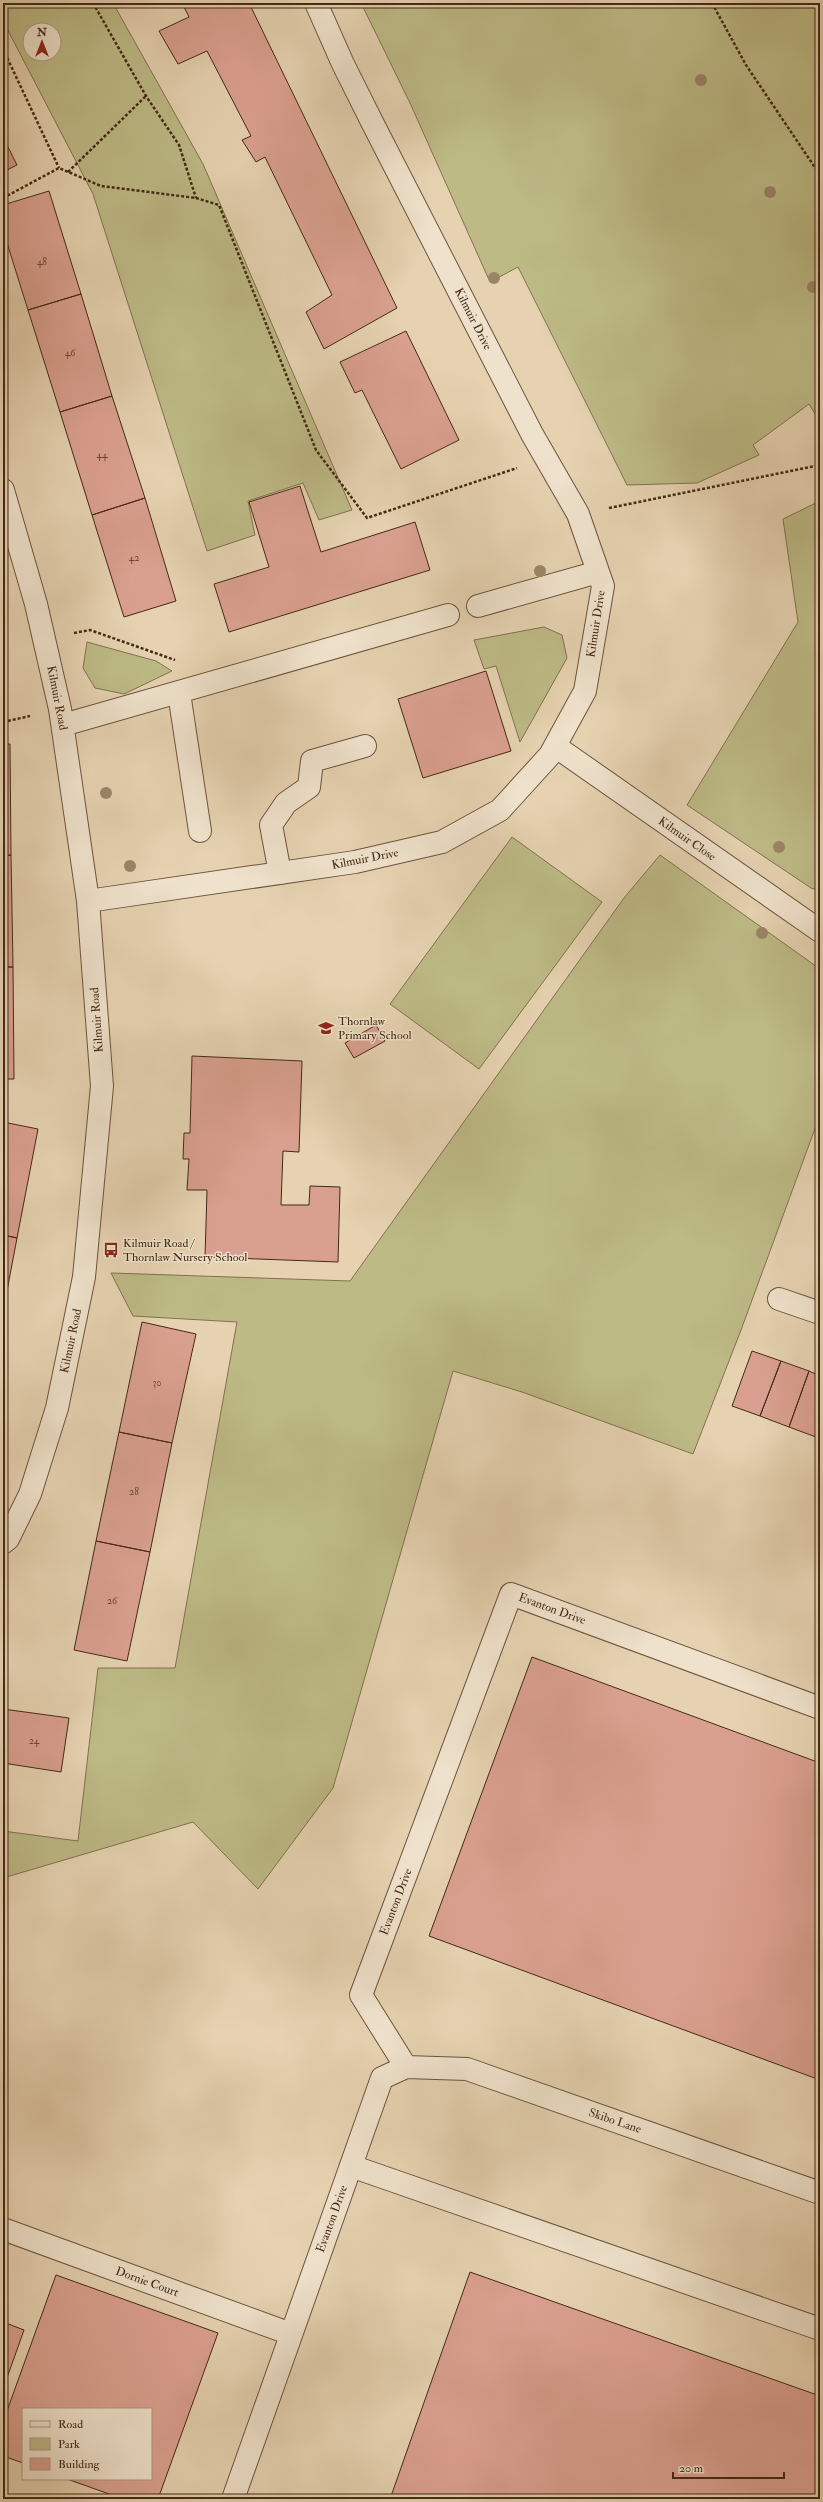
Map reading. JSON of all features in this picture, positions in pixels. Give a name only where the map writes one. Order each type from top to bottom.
[{"type":"street","name":"Kilmuir Drive","points":[[88,901],[355,862],[442,842],[500,810],[550,755],[585,690],[603,586],[578,514],[546,459],[343,64],[316,3]]},
{"type":"street","name":"Kilmuir Road","points":[[3,490],[44,640],[63,725],[88,901],[102,1086],[84,1276],[57,1408],[30,1494],[8,1539],[3,1543]]},
{"type":"street","points":[[478,606],[598,572]]},
{"type":"street","points":[[63,725],[448,615]]},
{"type":"street","points":[[179,693],[200,831]]},
{"type":"street","points":[[280,873],[271,825],[286,803],[309,787],[312,761],[365,746]]},
{"type":"street","name":"Kilmuir Close","points":[[555,746],[820,931]]},
{"type":"street","points":[[779,1299],[820,1313]]},
{"type":"street","name":"Evanton Drive","points":[[233,2499],[382,2078],[406,2067],[361,1995],[511,1594],[820,1708]]},
{"type":"street","name":"Skibo Lane","points":[[406,2067],[466,2069],[820,2193]]},
{"type":"street","points":[[351,2166],[820,2329]]},
{"type":"street","name":"Dornie Court","points":[[3,2229],[291,2334]]},
{"type":"path","points":[[93,3],[146,96],[179,145],[196,198]]},
{"type":"path","points":[[712,3],[746,65],[820,175]]},
{"type":"path","points":[[3,49],[59,168],[101,186],[196,198],[219,205],[316,450],[367,518],[546,459]]},
{"type":"path","points":[[68,172],[146,96]]},
{"type":"path","points":[[3,198],[59,168]]},
{"type":"path","points":[[578,514],[820,465]]},
{"type":"path","points":[[44,640],[90,630],[192,666],[205,685]]},
{"type":"green space","points":[[3,3],[113,3],[203,164],[352,510],[319,520],[303,483],[248,501],[255,535],[207,551],[93,194],[24,62],[62,62],[62,22],[22,22],[22,58],[3,21]]},
{"type":"green space","points":[[361,3],[820,3],[820,422],[809,404],[753,445],[759,455],[697,483],[627,485],[518,267],[490,282],[410,103]]},
{"type":"green space","points":[[820,501],[820,891],[811,888],[687,805],[798,622],[783,519]]},
{"type":"green space","points":[[544,627],[562,635],[567,658],[520,742],[496,666],[484,669],[474,640]]},
{"type":"green space","points":[[87,642],[156,661],[172,671],[124,694],[95,688],[83,668]]},
{"type":"green space","points":[[512,837],[602,902],[479,1069],[390,1004]]},
{"type":"green space","points":[[660,855],[820,969],[820,1115],[741,1330],[693,1454],[522,1392],[453,1371],[333,1788],[258,1889],[193,1822],[3,1878],[3,1831],[78,1841],[98,1668],[175,1668],[237,1322],[133,1316],[111,1273],[350,1281],[624,898]]},
{"type":"building","points":[[182,3],[249,3],[397,308],[324,349],[306,312],[332,295],[265,157],[256,162],[242,140],[251,136],[207,51],[178,64],[159,31],[189,17]]},
{"type":"building","points":[[3,137],[17,165],[3,172]]},
{"type":"building","points":[[49,191],[81,294],[28,310],[3,230],[3,205]]},
{"type":"building","points":[[81,294],[112,396],[60,412],[28,310]]},
{"type":"building","points":[[406,331],[459,440],[401,469],[362,390],[355,393],[340,362]]},
{"type":"building","points":[[112,396],[145,498],[92,515],[60,412]]},
{"type":"building","points":[[300,486],[321,552],[415,522],[430,570],[229,632],[214,584],[269,567],[249,502]]},
{"type":"building","points":[[145,498],[176,601],[124,617],[92,515]]},
{"type":"building","points":[[486,671],[511,751],[423,778],[398,699]]},
{"type":"building","points":[[3,744],[10,744],[11,855],[3,856]]},
{"type":"building","points":[[11,855],[13,967],[3,967],[3,856]]},
{"type":"building","points":[[3,967],[13,967],[14,1079],[3,1079]]},
{"type":"building","points":[[376,1025],[385,1041],[354,1058],[345,1043]]},
{"type":"building","points":[[192,1056],[302,1061],[299,1152],[283,1151],[281,1205],[309,1205],[310,1186],[340,1187],[338,1262],[205,1257],[207,1190],[187,1190],[189,1159],[183,1159],[184,1133],[190,1133]]},
{"type":"building","points":[[3,1122],[38,1129],[17,1238],[3,1235]]},
{"type":"building","points":[[3,1235],[17,1238],[3,1312]]},
{"type":"building","points":[[142,1322],[196,1334],[172,1443],[119,1432]]},
{"type":"building","points":[[752,1351],[781,1361],[760,1416],[732,1406]]},
{"type":"building","points":[[781,1361],[809,1371],[789,1427],[760,1416]]},
{"type":"building","points":[[809,1371],[820,1376],[820,1427],[816,1437],[789,1427]]},
{"type":"building","points":[[820,1427],[820,1438],[816,1437]]},
{"type":"building","points":[[119,1432],[172,1443],[150,1552],[96,1541]]},
{"type":"building","points":[[96,1541],[150,1552],[127,1661],[74,1650]]},
{"type":"building","points":[[532,1657],[820,1763],[820,2080],[429,1936]]},
{"type":"building","points":[[3,1709],[69,1718],[61,1772],[3,1763]]},
{"type":"building","points":[[470,2272],[820,2396],[820,2499],[390,2499]]},
{"type":"building","points":[[56,2275],[218,2333],[158,2499],[123,2499],[70,2480],[152,2480],[152,2408],[22,2408],[22,2463],[3,2456],[3,2422]]},
{"type":"building","points":[[3,2322],[24,2330],[3,2389]]},
{"type":"place","name":"Thornlaw Primary School","points":[[326,1028]]},
{"type":"place","name":"Kilmuir Road / Thornlaw Nursery School","points":[[111,1250]]}]
